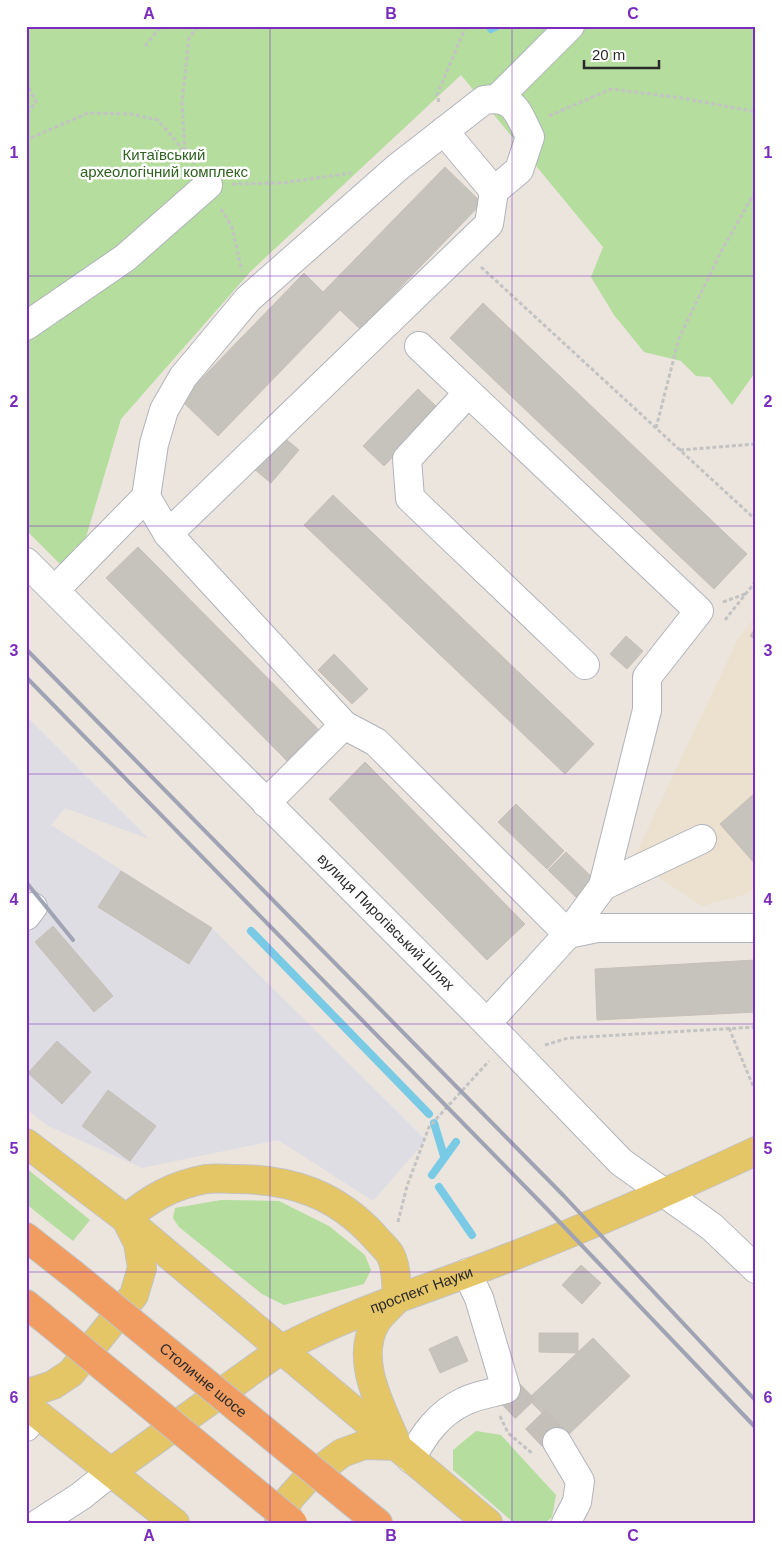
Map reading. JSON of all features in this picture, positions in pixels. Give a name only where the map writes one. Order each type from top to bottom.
[{"type":"highway","name":"Столичне шосе","points":[[26,1237],[378,1523]]},
{"type":"highway","points":[[34,1310],[293,1523]]},
{"type":"main road","points":[[26,1143],[126,1220],[488,1523]]},
{"type":"main road","name":"проспект Науки","points":[[111,1472],[282,1349],[307,1336],[397,1299],[570,1234],[666,1193],[756,1151]]},
{"type":"main road","points":[[126,1220],[146,1202],[176,1188],[207,1179],[255,1179],[288,1185],[323,1195],[357,1217],[390,1254],[395,1269],[397,1299],[376,1322],[370,1341],[367,1365],[404,1452]]},
{"type":"main road","points":[[126,1220],[138,1243],[142,1268],[134,1295],[71,1373],[53,1385],[32,1392],[29,1409],[175,1523]]},
{"type":"main road","points":[[279,1523],[289,1499],[306,1480],[342,1453],[364,1445],[404,1452]]},
{"type":"street","points":[[498,98],[570,26]]},
{"type":"street","points":[[55,590],[146,497],[154,444],[164,410],[183,377],[248,299],[398,167],[484,100],[498,98],[514,106],[530,137],[518,170],[494,191],[489,224],[168,534]]},
{"type":"street","points":[[444,131],[494,191]]},
{"type":"street","points":[[26,326],[125,258],[208,185]]},
{"type":"street","points":[[419,346],[699,611],[647,677],[647,710],[603,886],[568,934],[487,1023]]},
{"type":"street","points":[[468,392],[407,458],[410,498],[585,665]]},
{"type":"street","points":[[146,497],[168,534],[344,725],[376,742],[568,934]]},
{"type":"street","name":"вулиця Пирогівський Шлях","points":[[26,562],[487,1023],[620,1162],[712,1226],[756,1269]]},
{"type":"street","points":[[266,803],[344,725]]},
{"type":"street","points":[[603,886],[702,839]]},
{"type":"street","points":[[568,934],[597,928],[756,928]]},
{"type":"street","points":[[404,1452],[443,1414],[466,1400],[506,1389],[479,1298],[467,1273]]},
{"type":"street","points":[[557,1442],[580,1481],[576,1502],[566,1523]]},
{"type":"street","points":[[39,1523],[81,1496],[111,1472]]},
{"type":"path","points":[[145,46],[162,26]]},
{"type":"path","points":[[185,152],[182,102],[189,38],[198,26]]},
{"type":"path","points":[[444,131],[437,95],[466,26]]},
{"type":"path","points":[[26,82],[36,102],[26,115]]},
{"type":"path","points":[[525,126],[610,89],[682,98],[756,112]]},
{"type":"path","points":[[26,136],[28,138],[88,113],[130,114],[158,120],[185,152],[208,185],[232,227],[248,299]]},
{"type":"path","points":[[208,185],[282,183],[360,172]]},
{"type":"path","points":[[656,428],[679,338],[723,248],[756,190]]},
{"type":"path","points":[[462,250],[756,520]]},
{"type":"path","points":[[680,450],[756,444]]},
{"type":"path","points":[[390,1254],[407,1186],[429,1127],[511,1048],[568,1038],[756,1026]]},
{"type":"path","points":[[729,1028],[756,1093]]},
{"type":"shaded area","points":[[756,616],[756,889],[741,896],[702,906],[633,860],[737,641]]},
{"type":"shaded area","points":[[26,716],[149,839],[65,808],[51,825],[212,928],[426,1140],[373,1201],[278,1140],[142,1168],[48,1126],[26,1109]]},
{"type":"green space","name":"Китаївський археологічний комплекс","points":[[26,26],[756,26],[756,371],[732,405],[710,377],[696,376],[681,361],[644,352],[614,315],[591,277],[603,247],[461,75],[251,271],[121,419],[84,544],[74,548],[68,572],[26,530]]},
{"type":"green space","points":[[26,1168],[90,1220],[73,1241],[26,1204]]},
{"type":"green space","points":[[221,1200],[279,1201],[329,1226],[365,1255],[371,1270],[364,1284],[284,1305],[262,1294],[179,1227],[173,1218],[175,1208]]},
{"type":"green space","points":[[476,1431],[501,1435],[556,1495],[552,1517],[545,1523],[514,1523],[453,1470],[453,1450]]},
{"type":"building","points":[[445,167],[482,203],[360,329],[340,310],[218,436],[181,400],[304,273],[323,292]]},
{"type":"building","points":[[483,303],[747,554],[714,589],[450,338]]},
{"type":"building","points":[[418,389],[439,409],[384,466],[363,446]]},
{"type":"building","points":[[281,435],[299,450],[271,483],[254,469]]},
{"type":"building","points":[[333,495],[594,744],[565,774],[304,525]]},
{"type":"building","points":[[138,547],[326,737],[294,768],[106,578]]},
{"type":"building","points":[[756,627],[756,640],[750,636]]},
{"type":"building","points":[[626,636],[643,651],[627,669],[610,654]]},
{"type":"building","points":[[334,654],[368,689],[352,704],[318,670]]},
{"type":"building","points":[[365,762],[525,924],[487,960],[329,799]]},
{"type":"building","points":[[756,792],[756,864],[755,864],[720,824]]},
{"type":"building","points":[[516,804],[564,851],[547,869],[498,822]]},
{"type":"building","points":[[566,852],[598,883],[580,901],[548,870]]},
{"type":"building","points":[[121,871],[212,928],[189,964],[98,907]]},
{"type":"building","points":[[53,926],[113,996],[94,1012],[35,942]]},
{"type":"building","points":[[756,960],[756,1012],[597,1020],[595,969]]},
{"type":"building","points":[[57,1041],[91,1072],[62,1104],[28,1073]]},
{"type":"building","points":[[108,1090],[156,1126],[130,1161],[82,1126]]},
{"type":"building","points":[[581,1265],[601,1283],[582,1304],[562,1285]]},
{"type":"building","points":[[539,1333],[578,1333],[578,1353],[539,1352]]},
{"type":"building","points":[[457,1336],[468,1361],[440,1373],[429,1349]]},
{"type":"building","points":[[593,1338],[630,1376],[566,1437],[528,1399]]},
{"type":"waterway","points":[[491,29],[497,26]]},
{"type":"waterway","points":[[251,931],[429,1114]]},
{"type":"waterway","points":[[434,1123],[444,1156]]},
{"type":"waterway","points":[[432,1175],[456,1142]]},
{"type":"waterway","points":[[439,1187],[472,1235]]},
{"type":"tunnel","points":[[506,1389],[557,1442]]},
{"type":"railway","points":[[26,649],[563,1195],[756,1401]]},
{"type":"railway","points":[[26,677],[547,1209],[756,1428]]},
{"type":"railway","points":[[26,882],[73,940]]}]
